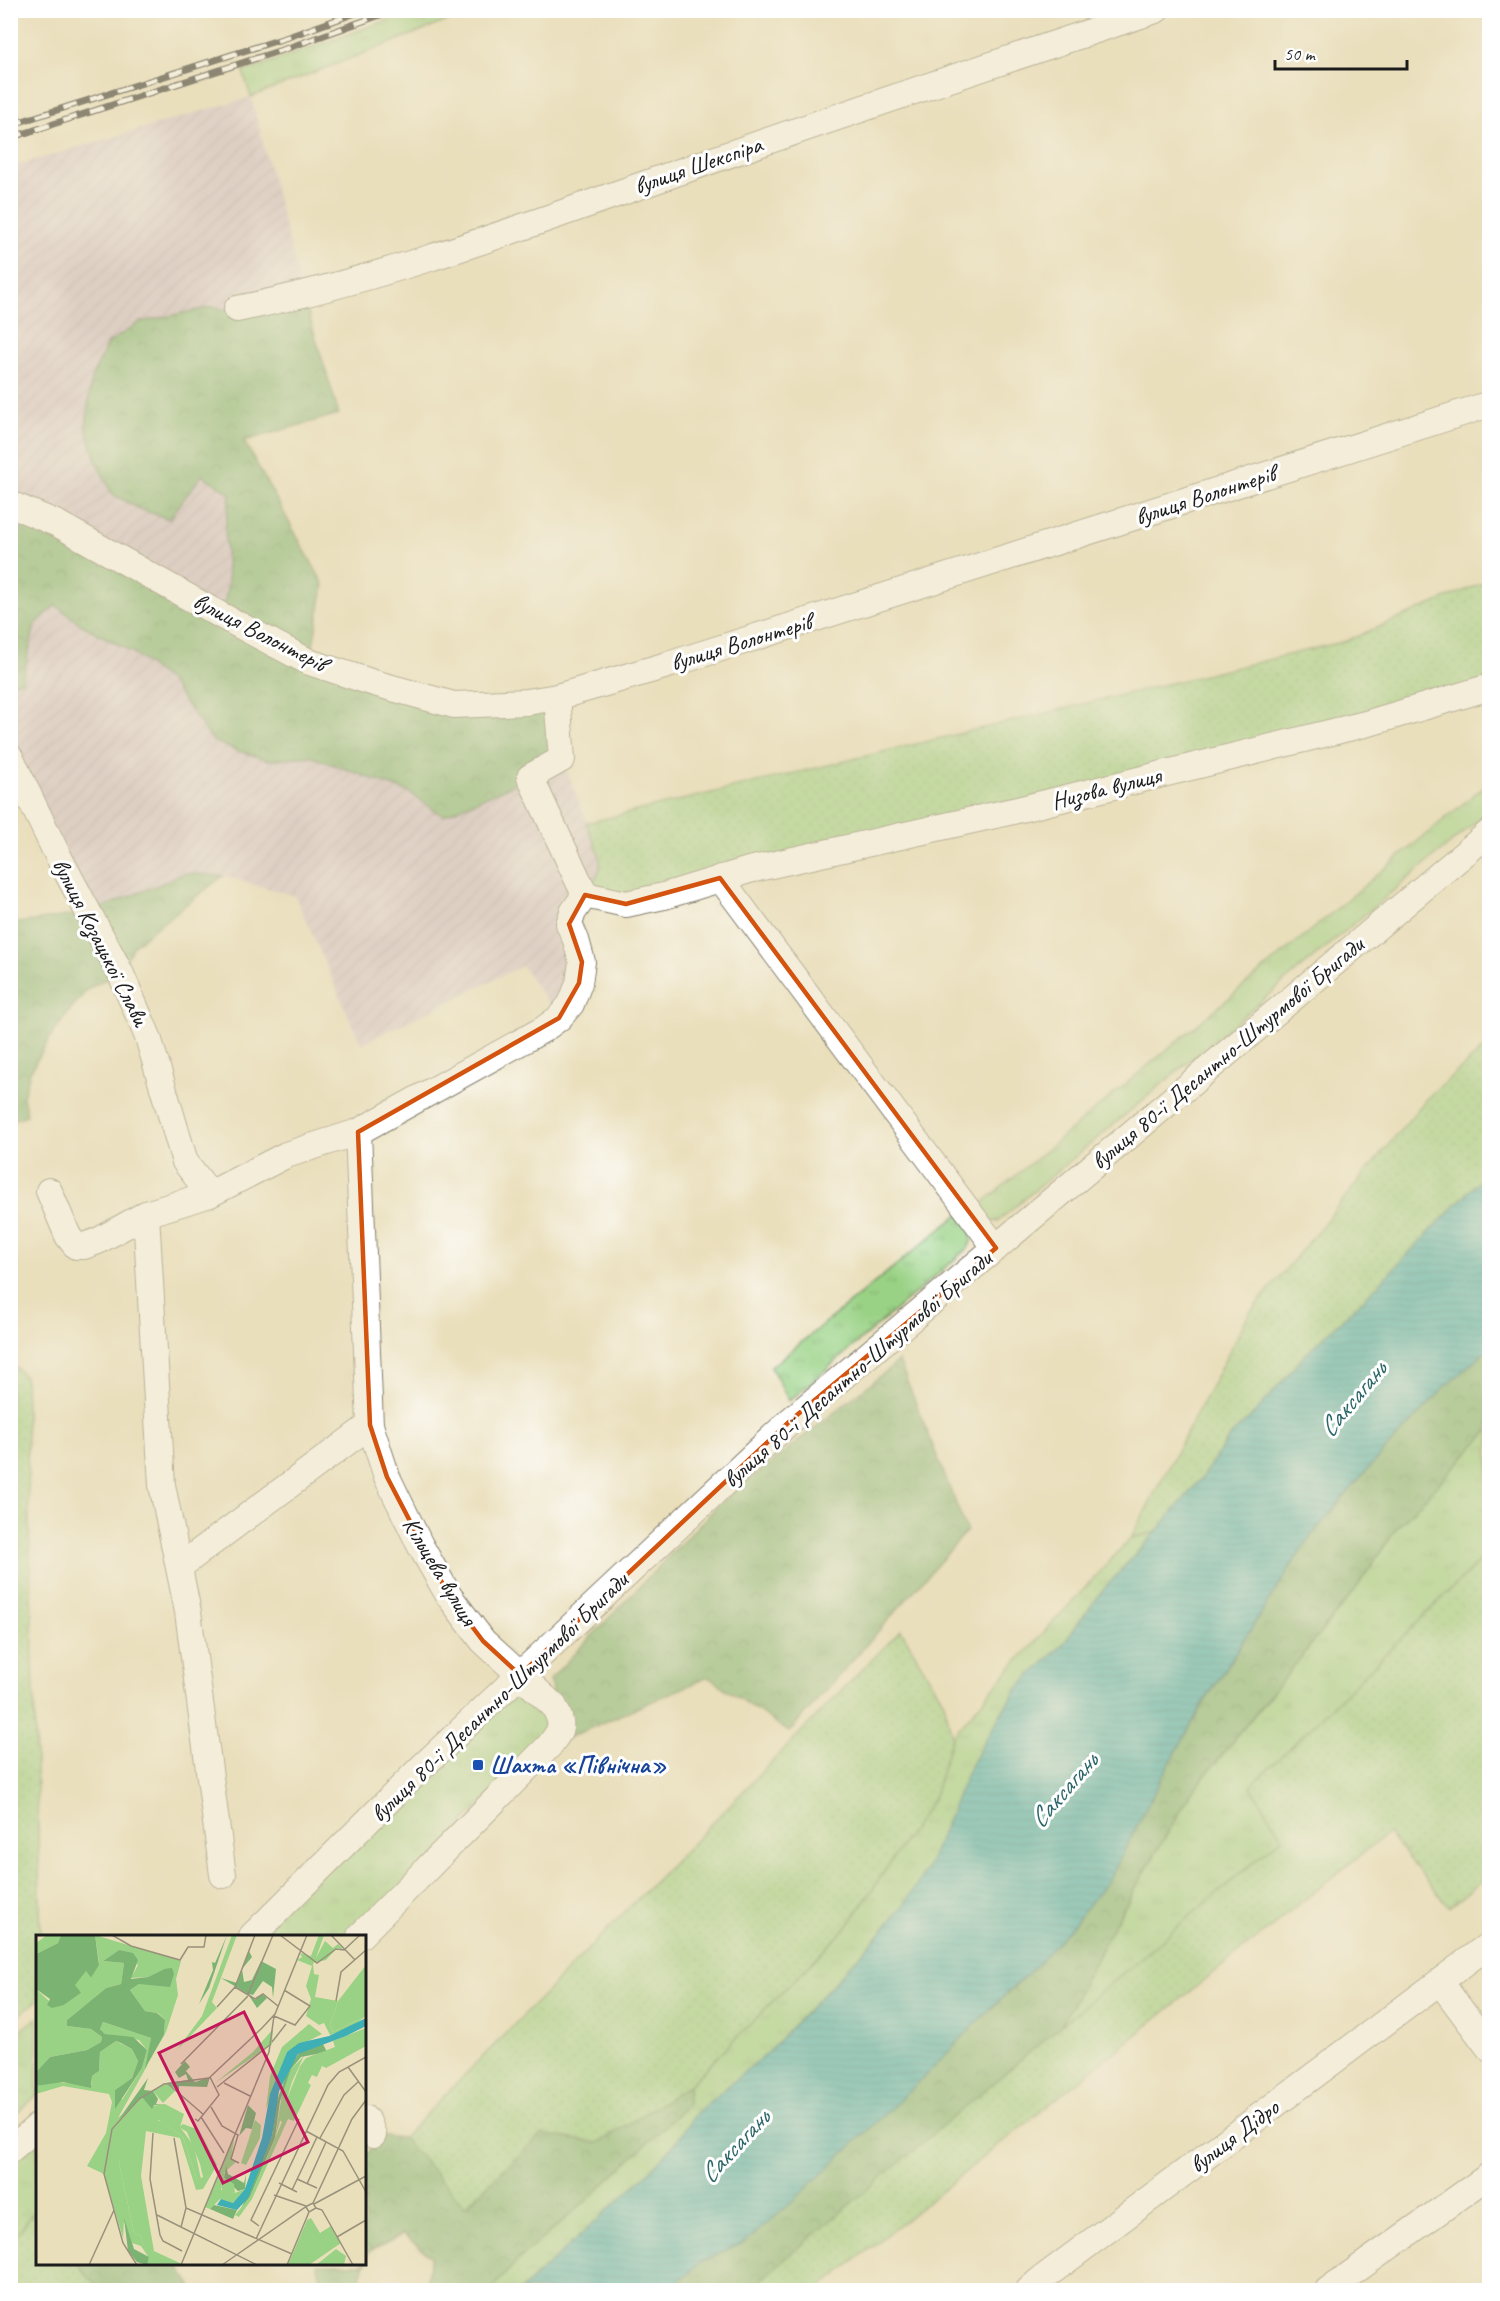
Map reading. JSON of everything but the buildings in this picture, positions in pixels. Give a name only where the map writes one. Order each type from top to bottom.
[{"type":"street","name":"вулиця Шекспіра","points":[[237,309],[303,296],[462,248],[835,117],[1156,10]]},
{"type":"street","name":"вулиця Волонтерів","points":[[10,504],[58,524],[309,662],[454,705],[527,702],[557,697],[715,650],[1490,404]]},
{"type":"street","name":"Низова вулиця","points":[[585,895],[626,904],[664,896],[720,878],[1025,808],[1369,723],[1490,687]]},
{"type":"street","points":[[49,1191],[68,1236],[76,1246],[84,1246],[98,1241],[146,1214],[210,1194],[286,1155],[358,1132],[524,1041],[559,1018],[571,1004],[579,983],[582,962],[569,924],[573,912],[585,895],[530,777],[562,759],[557,697]]},
{"type":"street","name":"вулиця Козацької Слави","points":[[10,757],[55,850],[120,972],[148,1037],[185,1162],[210,1194]]},
{"type":"street","name":"вулиця 80-ї Десантно-Штурмової Бригади","points":[[253,1935],[423,1766],[791,1420],[1490,832]]},
{"type":"street","points":[[720,878],[996,1248]]},
{"type":"street","name":"Кільцева вулиця","points":[[358,1132],[370,1425],[387,1477],[420,1545],[449,1596],[483,1641],[554,1706],[560,1719],[560,1730],[549,1746],[361,1935]]},
{"type":"street","points":[[146,1214],[162,1485],[188,1612],[223,1875]]},
{"type":"street","points":[[179,1567],[370,1425]]},
{"type":"street","name":"вулиця Дідро","points":[[1029,2290],[1490,1944]]},
{"type":"street","points":[[1440,1982],[1490,2049]]},
{"type":"street","points":[[10,2150],[36,2128]]},
{"type":"street","points":[[1328,2290],[1490,2175]]},
{"type":"highlighted area","points":[[720,878],[996,1248],[791,1420],[520,1675],[483,1641],[449,1596],[387,1477],[370,1425],[358,1132],[559,1018],[579,983],[582,962],[569,924],[585,895],[626,904]]},
{"type":"shaded area","points":[[251,97],[303,296],[237,309],[212,307],[143,321],[169,519],[202,475],[231,493],[225,531],[228,584],[222,616],[11,504],[11,167]]},
{"type":"shaded area","points":[[56,605],[76,620],[132,652],[170,682],[213,741],[269,760],[309,756],[408,792],[442,816],[562,759],[602,860],[599,877],[585,895],[559,1018],[522,966],[361,1044],[295,896],[223,876],[185,873],[88,913],[11,755],[11,684],[22,681],[35,625]]},
{"type":"green space","points":[[413,11],[473,11],[251,97],[243,72]]},
{"type":"green space","points":[[303,296],[339,414],[244,441],[324,585],[310,662],[454,705],[557,697],[562,759],[530,777],[443,816],[408,792],[310,756],[269,760],[213,741],[170,682],[132,652],[82,625],[56,605],[35,625],[22,681],[11,684],[10,504],[222,616],[228,584],[225,531],[230,493],[202,475],[169,519],[140,509],[112,494],[96,461],[86,428],[91,380],[107,344],[140,322],[212,307],[246,308]]},
{"type":"green space","points":[[1489,580],[1489,687],[664,896],[585,895],[598,875],[600,867],[598,852],[586,823],[1346,641]]},
{"type":"green space","points":[[1489,782],[1489,811],[998,1221],[991,1221],[979,1206]]},
{"type":"green space","points":[[185,873],[223,876],[134,945],[120,972],[89,988],[50,1038],[30,1072],[23,1097],[27,1115],[11,1121],[11,924],[88,913]]},
{"type":"green space","points":[[1489,1044],[1489,1171],[1369,1294],[1302,1358],[1257,1411],[1231,1435],[1200,1480],[1156,1532],[1131,1538],[1249,1314],[1427,1098]]},
{"type":"green space","points":[[959,1214],[971,1234],[971,1243],[968,1248],[789,1401],[771,1367]]},
{"type":"green space","points":[[1489,1348],[1489,1430],[1396,1529],[1355,1590],[1191,1793],[1116,1921],[1060,2027],[749,2290],[669,2290],[701,2262],[745,2242],[1033,1969],[1110,1878],[1161,1779],[1204,1703],[1310,1537],[1372,1464],[1446,1386]]},
{"type":"green space","points":[[10,1361],[25,1377],[41,1935],[36,1935],[36,2002],[11,2020]]},
{"type":"green space","points":[[899,1361],[967,1531],[789,1732],[708,1677],[549,1746],[554,1706],[550,1679],[720,1503]]},
{"type":"green space","points":[[1489,1430],[1489,1552],[1251,1786],[1283,1838],[1060,2027],[1116,1921],[1191,1793],[1355,1590],[1396,1529]]},
{"type":"green space","points":[[1156,1532],[1103,1590],[1062,1645],[1020,1686],[1008,1702],[958,1796],[927,1869],[905,1903],[879,1935],[767,2053],[696,2113],[675,2143],[646,2175],[521,2290],[490,2290],[522,2256],[587,2200],[687,2105],[689,2085],[847,1927],[933,1799],[952,1736],[1009,1670],[1131,1538]]},
{"type":"green space","points":[[1489,1552],[1489,1875],[1449,1907],[1388,1833],[818,2290],[749,2290],[1282,1838],[1251,1786]]},
{"type":"green space","points":[[901,1630],[944,1702],[952,1736],[933,1799],[847,1927],[689,2085],[598,2143],[542,2134],[465,2206],[403,2138]]},
{"type":"green space","points":[[520,1675],[560,1719],[361,1935],[253,1935]]},
{"type":"green space","points":[[36,2019],[36,2096],[11,2119],[11,2037]]},
{"type":"green space","points":[[689,2085],[687,2105],[587,2200],[522,2256],[490,2290],[423,2290],[431,2256],[403,2234],[369,2251],[366,2261],[366,2157],[372,2146],[373,2135],[403,2138],[466,2206],[542,2134],[598,2143]]},
{"type":"green space","points":[[36,2127],[36,2209],[11,2242],[10,2150]]},
{"type":"green space","points":[[36,2209],[36,2265],[78,2265],[100,2290],[11,2290],[11,2242]]},
{"type":"green space","points":[[78,2265],[178,2265],[194,2290],[100,2290]]},
{"type":"green space","points":[[317,2265],[365,2265],[357,2290],[325,2290]]},
{"type":"water","name":"Саксагань","points":[[1489,1171],[1489,1348],[1446,1386],[1372,1464],[1310,1537],[1204,1702],[1110,1878],[1077,1920],[1033,1969],[991,2008],[924,2077],[788,2206],[745,2242],[701,2262],[669,2290],[521,2290],[646,2175],[675,2143],[696,2113],[767,2053],[879,1935],[905,1903],[927,1869],[971,1764],[1020,1686],[1062,1645],[1103,1590],[1200,1480],[1231,1435],[1257,1411],[1302,1358],[1369,1294]]},
{"type":"railway","points":[[10,125],[288,37],[364,10]]},
{"type":"railway","points":[[10,138],[288,48],[394,10]]},
{"type":"place","name":"Шахта «Північна»","points":[[478,1765]]}]
